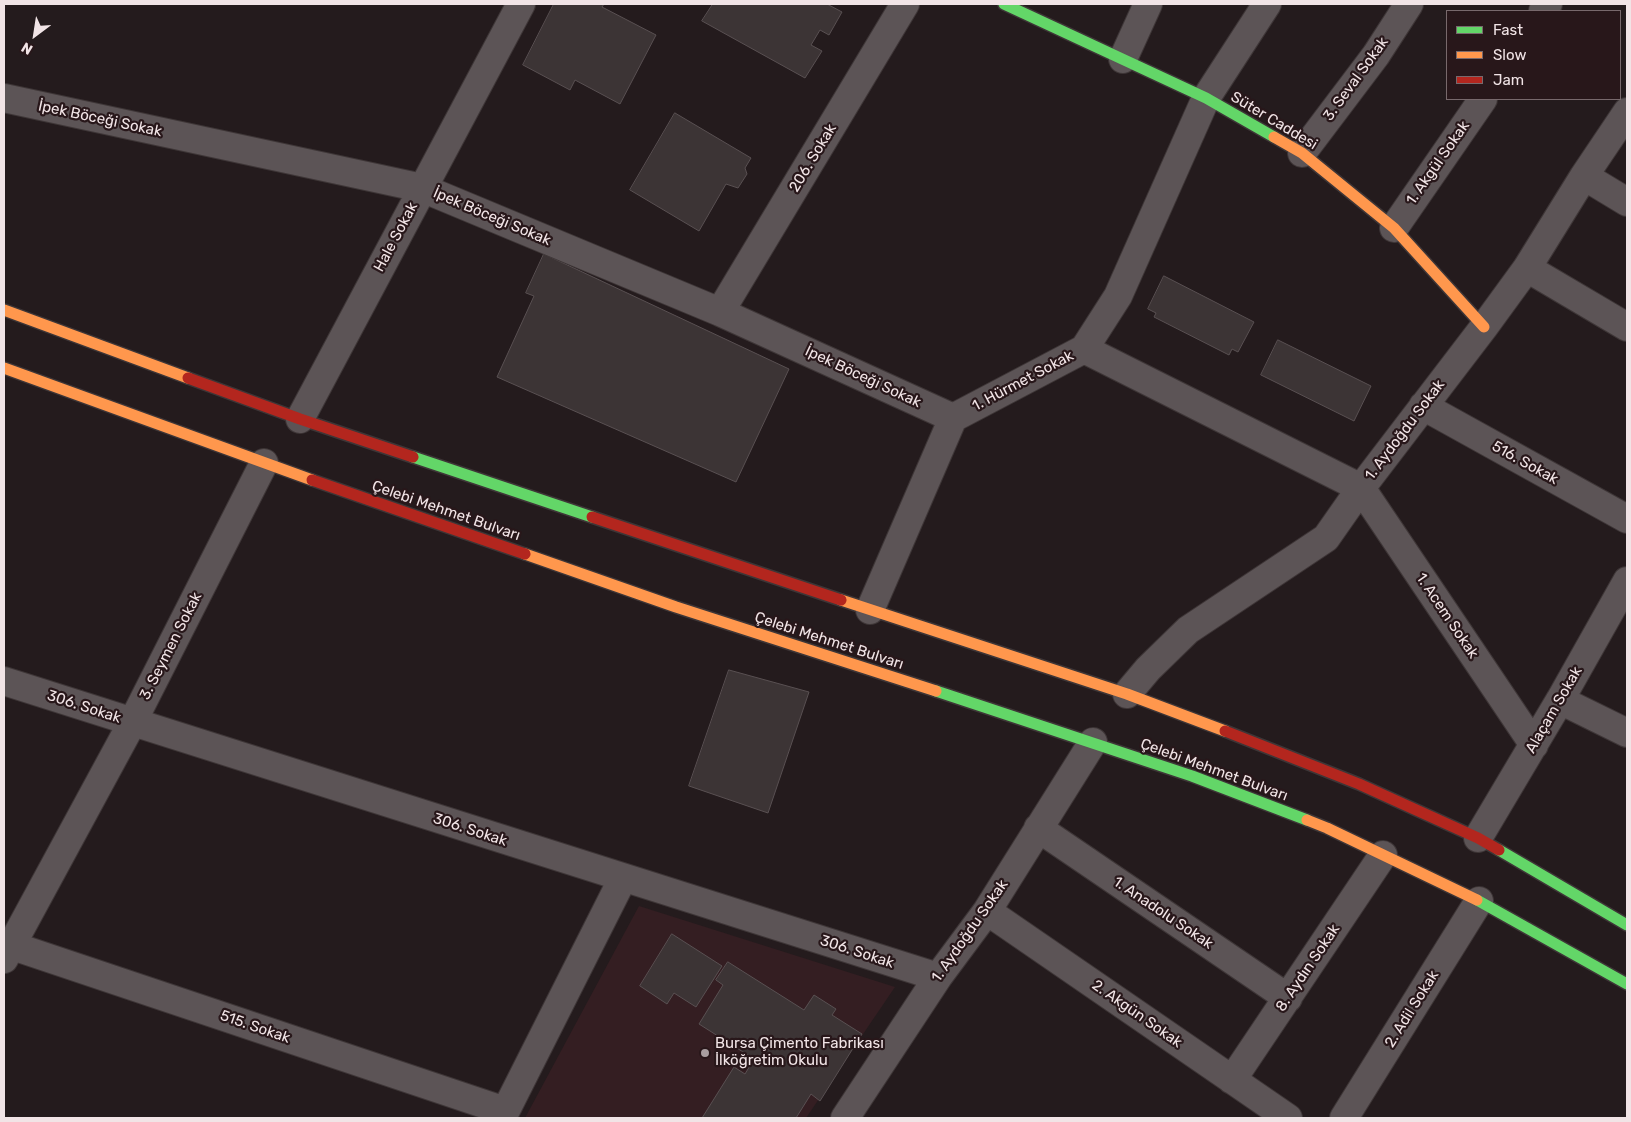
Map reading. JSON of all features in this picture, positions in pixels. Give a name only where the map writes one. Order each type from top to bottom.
[{"type":"main road","name":"Süter Caddesi","points":[[1014,6],[1206,98],[1302,153],[1394,228],[1484,328]]},
{"type":"main road","points":[[4,310],[300,419],[1127,694],[1262,745],[1341,777],[1478,838],[1627,924]]},
{"type":"main road","name":"Çelebi Mehmet Bulvarı","points":[[4,368],[264,463],[676,607],[1192,776],[1328,828],[1480,901],[1627,984]]},
{"type":"street","name":"Hale Sokak","points":[[300,419],[521,4]]},
{"type":"street","name":"206. Sokak","points":[[720,312],[905,4]]},
{"type":"street","points":[[1123,59],[1148,4]]},
{"type":"street","name":"1. Hürmet Sokak","points":[[953,418],[1084,349],[1118,296],[1206,98],[1267,4]]},
{"type":"street","name":"3. Seval Sokak","points":[[1302,153],[1376,54],[1409,4]]},
{"type":"street","name":"İpek Böceği Sokak","points":[[4,98],[422,188],[720,312],[953,418]]},
{"type":"street","name":"1. Akgül Sokak","points":[[1394,228],[1482,100]]},
{"type":"street","name":"1. Aydoğdu Sokak","points":[[1127,694],[1148,669],[1188,630],[1326,538],[1422,406],[1484,328],[1527,268],[1584,176],[1627,112]]},
{"type":"street","points":[[1584,176],[1627,202]]},
{"type":"street","points":[[1527,268],[1627,327]]},
{"type":"street","points":[[1084,349],[1361,488]]},
{"type":"street","name":"516. Sokak","points":[[1422,406],[1627,519]]},
{"type":"street","points":[[870,610],[953,418]]},
{"type":"street","name":"3. Seymen Sokak","points":[[6,949],[132,723],[264,463]]},
{"type":"street","name":"1. Acem Sokak","points":[[1361,488],[1534,745]]},
{"type":"street","name":"Alaçam Sokak","points":[[1478,838],[1534,745],[1627,581]]},
{"type":"street","name":"306. Sokak","points":[[4,681],[938,977]]},
{"type":"street","points":[[1560,700],[1627,733]]},
{"type":"street","name":"1. Aydoğdu Sokak","points":[[845,1118],[938,977],[987,910],[1093,742]]},
{"type":"street","name":"1. Anadolu Sokak","points":[[1038,828],[1288,998]]},
{"type":"street","name":"8. Aydın Sokak","points":[[1232,1080],[1384,855]]},
{"type":"street","points":[[503,1114],[623,878]]},
{"type":"street","name":"2. Adil Sokak","points":[[1344,1118],[1480,901]]},
{"type":"street","name":"2. Akgün Sokak","points":[[987,910],[1286,1118]]},
{"type":"street","name":"515. Sokak","points":[[6,949],[503,1114]]},
{"type":"shaded area","name":"Bursa Çimento Fabrikası İlköğretim Okulu","points":[[639,906],[895,987],[806,1118],[525,1118]]},
{"type":"building","points":[[554,4],[604,4],[602,7],[656,35],[620,104],[575,80],[570,90],[523,65]]},
{"type":"building","points":[[713,4],[827,4],[842,12],[829,35],[820,30],[811,45],[822,51],[805,78],[702,21]]},
{"type":"building","points":[[675,113],[751,158],[745,168],[747,174],[738,188],[726,184],[699,231],[630,190]]},
{"type":"building","points":[[544,254],[789,369],[736,482],[497,377],[534,296],[526,293]]},
{"type":"building","points":[[1164,276],[1254,322],[1238,352],[1232,349],[1229,355],[1154,317],[1156,313],[1148,309]]},
{"type":"building","points":[[1278,340],[1371,386],[1354,421],[1261,375]]},
{"type":"building","points":[[729,670],[809,692],[768,813],[689,786]]},
{"type":"building","points":[[672,934],[722,966],[696,1007],[674,993],[667,1004],[640,986]]},
{"type":"building","points":[[728,962],[804,1010],[814,995],[836,1009],[832,1015],[862,1034],[820,1101],[811,1094],[796,1118],[702,1118],[734,1067],[745,1074],[754,1059],[699,1024],[723,985],[716,980]]},
{"type":"traffic: fast","points":[[1004,4],[1206,98],[1274,137]]},
{"type":"traffic: fast","points":[[413,457],[592,517]]},
{"type":"traffic: fast","points":[[936,691],[1192,776],[1307,820]]},
{"type":"traffic: fast","points":[[1499,850],[1627,925]]},
{"type":"traffic: fast","points":[[1477,900],[1627,984]]},
{"type":"traffic: slow","points":[[1274,137],[1302,153],[1394,228],[1484,327]]},
{"type":"traffic: slow","points":[[4,310],[188,378]]},
{"type":"traffic: slow","points":[[4,368],[312,480]]},
{"type":"traffic: slow","points":[[525,554],[676,607],[936,691]]},
{"type":"traffic: slow","points":[[841,600],[1127,694],[1225,731]]},
{"type":"traffic: slow","points":[[1307,820],[1477,900]]},
{"type":"traffic: jam","points":[[188,378],[300,419],[413,457]]},
{"type":"traffic: jam","points":[[312,480],[525,554]]},
{"type":"traffic: jam","points":[[592,517],[841,600]]},
{"type":"traffic: jam","points":[[1225,731],[1359,784],[1478,838],[1499,850]]},
{"type":"place","name":"Bursa Çimento Fabrikası İlköğretim Okulu","points":[[705,1053]]}]
